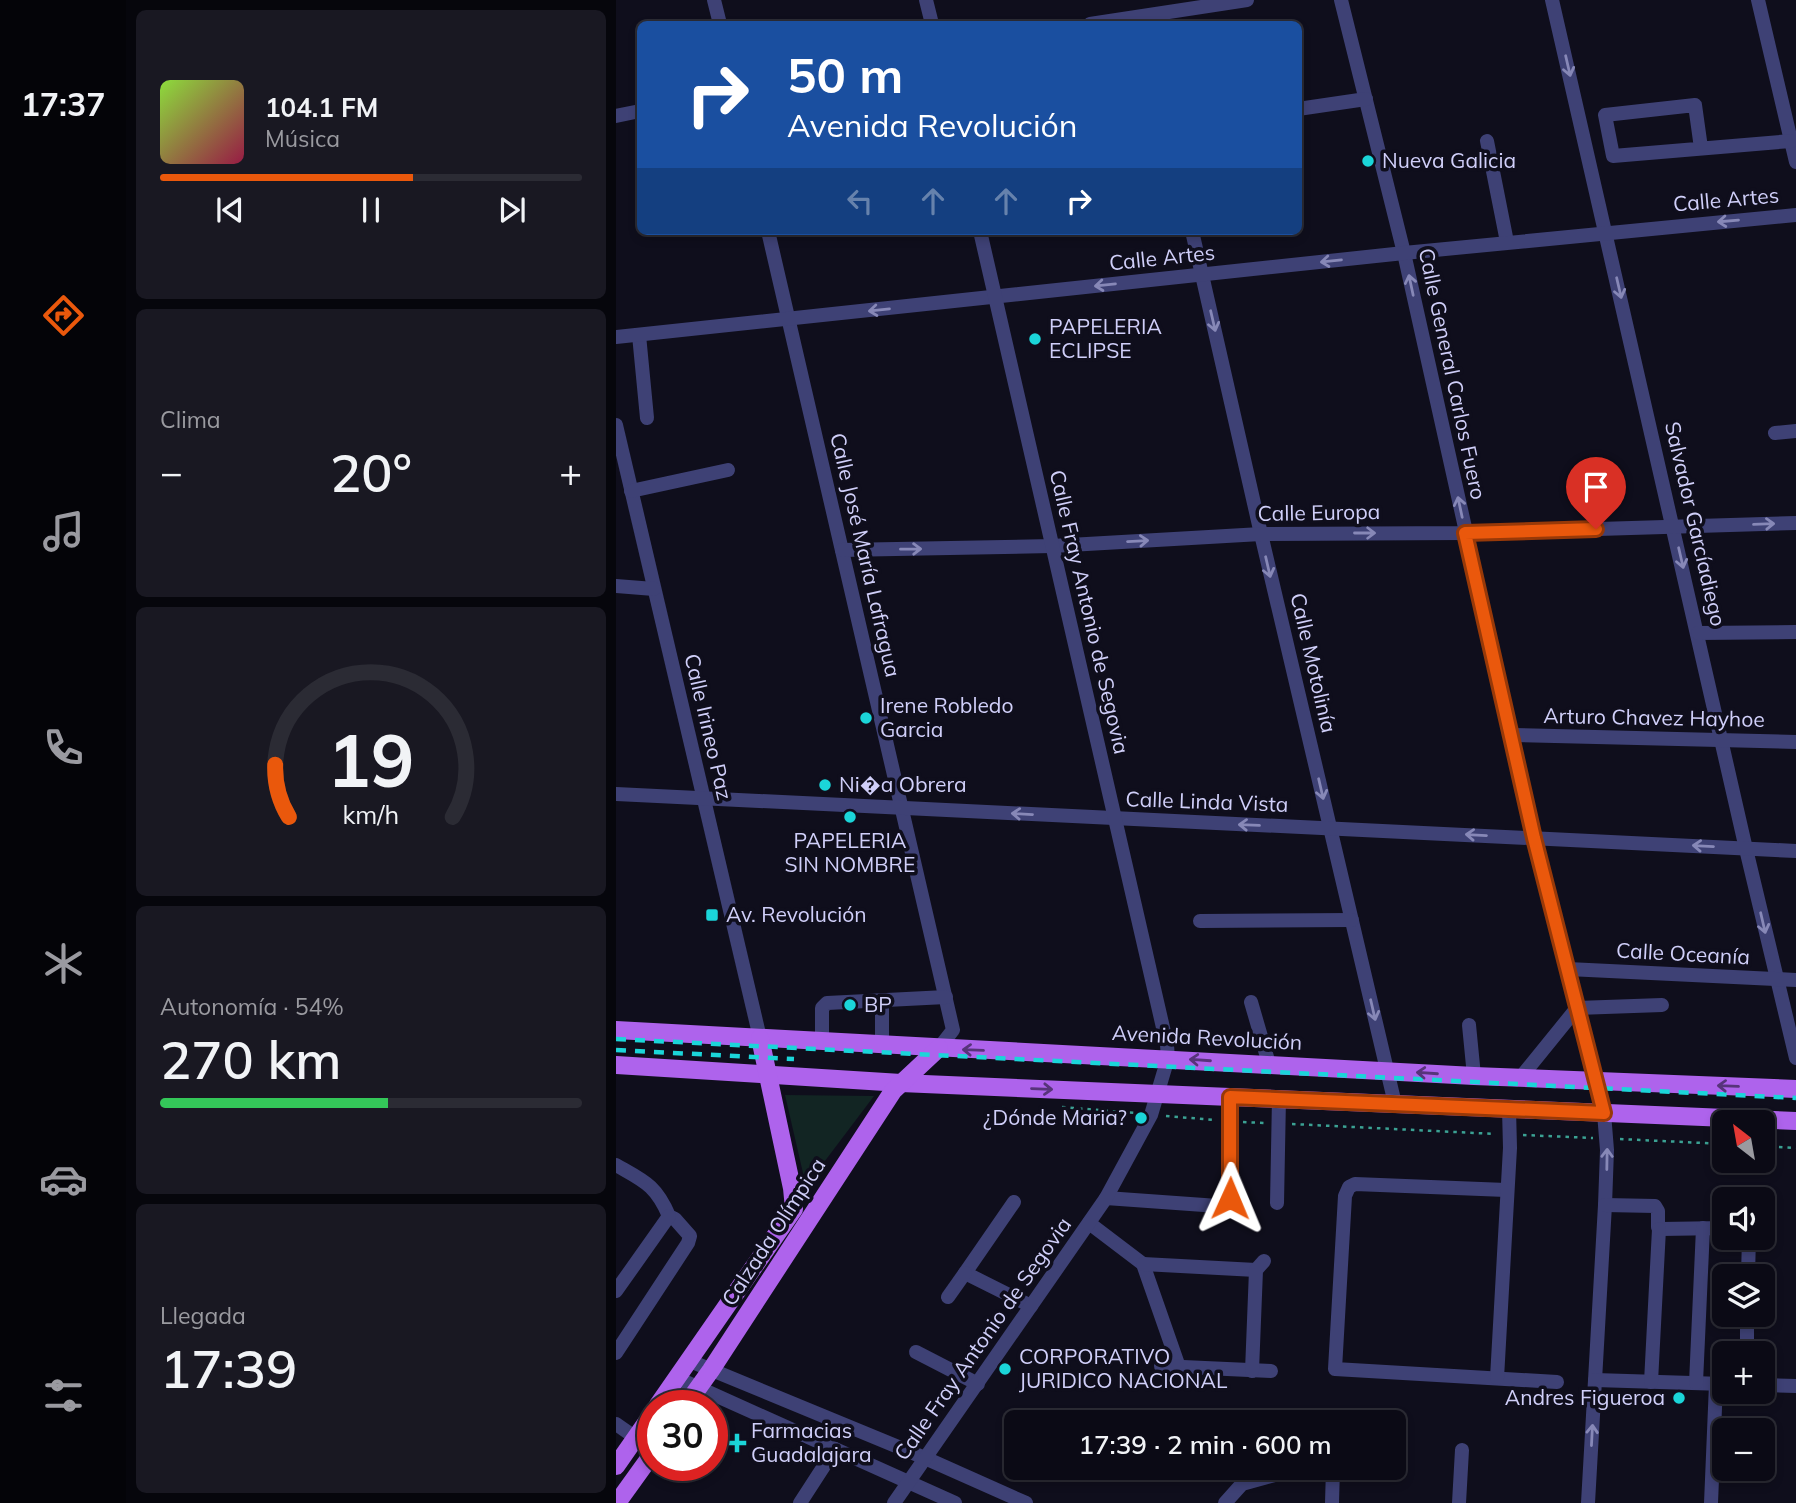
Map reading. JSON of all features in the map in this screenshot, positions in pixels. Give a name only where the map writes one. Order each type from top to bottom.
[{"type":"main road","name":"Avenida Revolución","points":[[616,1030],[1474,1076],[1796,1088]]},
{"type":"main road","name":"Calzada Olímpica","points":[[669,1390],[794,1209],[792,1188],[760,1038]]},
{"type":"main road","name":"Calzada Olímpica","points":[[698,1388],[901,1083],[939,1048]]},
{"type":"main road","points":[[616,1065],[901,1083],[1796,1121]]},
{"type":"main road","points":[[616,1466],[636,1438]]},
{"type":"main road","points":[[617,1503],[637,1475]]},
{"type":"street","points":[[715,0],[719,21]]},
{"type":"street","points":[[926,0],[931,21]]},
{"type":"street","points":[[1138,0],[1143,20],[1247,0]]},
{"type":"street","name":"Calle General Carlos Fuero","points":[[1341,0],[1404,253],[1534,838],[1604,1113],[1607,1138],[1605,1205],[1588,1503]]},
{"type":"street","name":"Salvador Garcíadiego","points":[[1552,0],[1796,1058]]},
{"type":"street","points":[[1758,0],[1796,162]]},
{"type":"street","points":[[1302,108],[1366,99]]},
{"type":"street","points":[[1701,148],[1695,106],[1605,116],[1613,156],[1791,141]]},
{"type":"street","points":[[616,116],[637,112]]},
{"type":"street","points":[[1487,141],[1507,243]]},
{"type":"street","name":"Calle Artes","points":[[616,337],[1404,253],[1796,215]]},
{"type":"street","name":"Calle José María Lafragua","points":[[769,235],[953,1030],[939,1048]]},
{"type":"street","name":"Calle Fray Antonio de Segovia","points":[[894,1503],[1106,1198],[1151,1115],[1167,1058],[1167,1045],[981,235]]},
{"type":"street","name":"Calle Motolinía","points":[[1193,235],[1395,1104]]},
{"type":"street","points":[[639,335],[647,418]]},
{"type":"street","name":"Calle Irineo Paz","points":[[616,425],[760,1038]]},
{"type":"street","points":[[1775,433],[1796,431]]},
{"type":"street","points":[[631,491],[728,470]]},
{"type":"street","name":"Calle Europa","points":[[842,551],[1052,546],[1261,534],[1465,533],[1796,523]]},
{"type":"street","points":[[616,586],[654,589]]},
{"type":"street","points":[[1698,633],[1796,632]]},
{"type":"street","name":"Arturo Chavez Hayhoe","points":[[1511,735],[1796,742]]},
{"type":"street","name":"Calle Linda Vista","points":[[616,794],[1796,851]]},
{"type":"street","points":[[1200,921],[1352,920]]},
{"type":"street","name":"Calle Oceanía","points":[[1567,969],[1796,980]]},
{"type":"street","points":[[822,1040],[824,1004],[946,998]]},
{"type":"street","points":[[882,1001],[882,1045]]},
{"type":"street","points":[[1251,1002],[1269,1064]]},
{"type":"street","points":[[1521,1077],[1577,1008],[1662,1005]]},
{"type":"street","points":[[1469,1025],[1474,1076]]},
{"type":"street","points":[[1106,1198],[1218,1206],[1226,1203],[1230,1198],[1230,1097]]},
{"type":"street","points":[[1277,1203],[1279,1098]]},
{"type":"street","points":[[1496,1378],[1510,1134],[1509,1109]]},
{"type":"street","points":[[616,1165],[646,1182],[660,1196],[669,1216],[687,1231],[690,1240],[616,1353]]},
{"type":"street","points":[[1506,1190],[1355,1184],[1349,1187],[1345,1196],[1335,1369],[1557,1382]]},
{"type":"street","points":[[948,1297],[1014,1202]]},
{"type":"street","points":[[1605,1205],[1655,1206],[1658,1209],[1651,1382]]},
{"type":"street","points":[[616,1291],[669,1216]]},
{"type":"street","points":[[1089,1223],[1143,1264],[1180,1367]]},
{"type":"street","points":[[1696,1383],[1703,1228]]},
{"type":"street","points":[[1659,1229],[1712,1228]]},
{"type":"street","points":[[1143,1264],[1260,1265],[1252,1371]]},
{"type":"street","points":[[965,1273],[1031,1306]]},
{"type":"street","points":[[916,1352],[978,1384]]},
{"type":"street","points":[[690,1360],[1026,1503]]},
{"type":"street","points":[[1161,1366],[1271,1371]]},
{"type":"street","points":[[677,1378],[955,1503]]},
{"type":"street","points":[[1595,1380],[1712,1384]]},
{"type":"street","points":[[1775,1386],[1796,1387]]},
{"type":"street","points":[[1711,1503],[1718,1404]]},
{"type":"street","points":[[616,1424],[636,1438]]},
{"type":"street","points":[[800,1503],[835,1449]]},
{"type":"street","points":[[1459,1503],[1462,1450]]},
{"type":"street","points":[[1225,1503],[1242,1484],[1257,1480]]},
{"type":"street","points":[[1332,1503],[1333,1480]]},
{"type":"path","points":[[1151,1115],[1280,1124],[1712,1143]]},
{"type":"path","points":[[1775,1147],[1796,1148]]},
{"type":"green space","points":[[785,1095],[874,1096],[806,1186]]},
{"type":"railway","points":[[616,1039],[1796,1098]]},
{"type":"railway","points":[[616,1050],[794,1059]]},
{"type":"place","name":"Nueva Galicia","points":[[1368,161]]},
{"type":"place","name":"PAPELERIA ECLIPSE","points":[[1035,339]]},
{"type":"place","name":"Irene Robledo Garcia","points":[[866,718]]},
{"type":"place","name":"Ni�a Obrera","points":[[825,785]]},
{"type":"place","name":"PAPELERIA SIN NOMBRE","points":[[850,817]]},
{"type":"place","name":"Av. Revolución","points":[[712,915]]},
{"type":"place","name":"BP","points":[[850,1005]]},
{"type":"place","name":"¿Dónde Maria?","points":[[1141,1118]]},
{"type":"place","name":"CORPORATIVO JURIDICO NACIONAL","points":[[1005,1369]]},
{"type":"place","name":"Andres Figueroa","points":[[1679,1398]]},
{"type":"place","name":"Farmacias Guadalajara","points":[[737,1443]]},
{"type":"route","points":[[1230,1198],[1230,1097],[1604,1113],[1534,838],[1465,533],[1596,529]]}]
